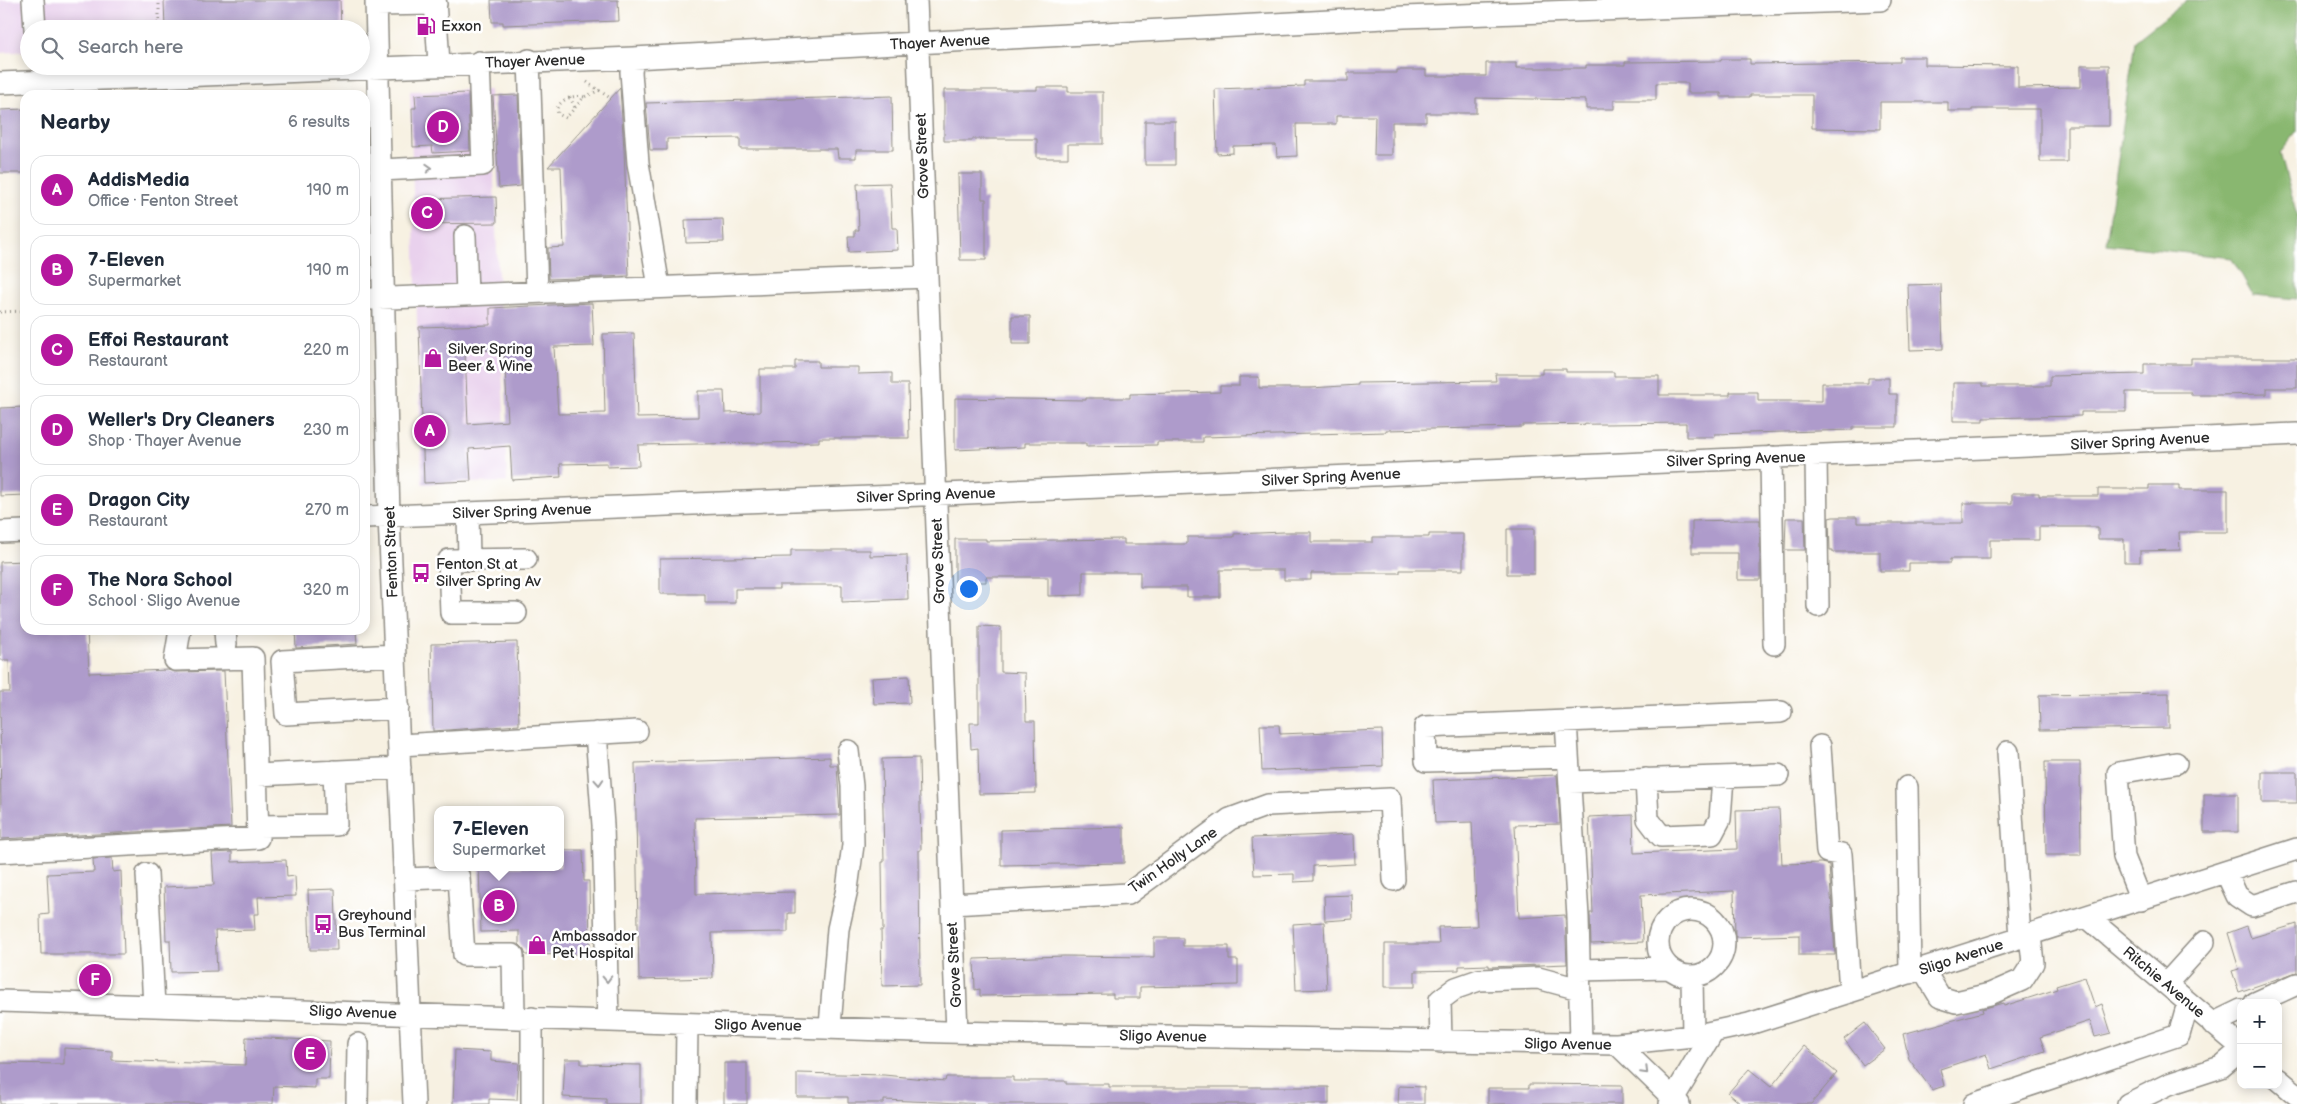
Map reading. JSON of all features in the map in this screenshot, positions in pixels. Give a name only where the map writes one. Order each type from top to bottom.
[{"type":"street","points":[[33,0],[34,20]]},
{"type":"street","name":"Grove Street","points":[[916,0],[957,1032]]},
{"type":"street","name":"Thayer Avenue","points":[[370,68],[529,60],[633,58],[918,44],[1403,8],[1880,0]]},
{"type":"street","points":[[376,3],[436,2],[439,64]]},
{"type":"street","name":"Fenton Street","points":[[376,3],[380,170],[374,298],[389,516],[414,1104]]},
{"type":"street","points":[[633,58],[631,72],[638,163],[659,287]]},
{"type":"street","points":[[529,60],[537,292]]},
{"type":"street","points":[[380,170],[483,165],[479,62]]},
{"type":"street","name":"Thayer Avenue","points":[[0,83],[33,75]]},
{"type":"street","name":"Thayer Avenue","points":[[40,75],[70,87],[255,75]]},
{"type":"street","points":[[465,236],[467,295]]},
{"type":"street","points":[[374,298],[927,277]]},
{"type":"street","name":"Silver Spring Avenue","points":[[370,517],[936,494],[2297,434]]},
{"type":"street","points":[[1816,456],[1818,606]]},
{"type":"street","points":[[1771,457],[1774,644]]},
{"type":"street","points":[[468,513],[469,560]]},
{"type":"street","points":[[0,532],[20,531]]},
{"type":"street","points":[[516,613],[451,613],[449,560],[526,559]]},
{"type":"street","points":[[0,852],[258,838],[253,658],[175,660],[179,635]]},
{"type":"street","points":[[395,655],[282,661],[286,714],[398,708]]},
{"type":"street","points":[[1568,757],[1426,761],[1425,726],[1781,712]]},
{"type":"street","points":[[1566,721],[1581,1044]]},
{"type":"street","points":[[400,745],[637,730]]},
{"type":"street","points":[[596,733],[603,825],[608,1021]]},
{"type":"street","points":[[1820,746],[1827,852],[1841,854],[1850,992]]},
{"type":"street","points":[[830,1026],[837,938],[848,889],[853,845],[852,786],[848,751]]},
{"type":"street","points":[[1907,787],[1916,971],[1940,996],[1956,1002],[1990,994],[2022,980],[2033,963],[2025,937],[2008,752]]},
{"type":"street","points":[[2141,900],[2124,857],[2118,773],[2176,763]]},
{"type":"street","points":[[256,775],[400,768]]},
{"type":"street","points":[[258,826],[336,825],[334,771]]},
{"type":"street","points":[[1570,782],[1778,775]]},
{"type":"street","points":[[1646,779],[1648,819],[1661,836],[1712,834],[1720,819],[1723,777]]},
{"type":"street","name":"Twin Holly Lane","points":[[952,904],[1128,894],[1230,819],[1268,805],[1390,799],[1394,880]]},
{"type":"street","name":"Sligo Avenue","points":[[0,1001],[686,1024],[830,1026],[957,1032],[1617,1044],[1703,1034],[1749,1024],[2087,918],[2297,849]]},
{"type":"street","points":[[2226,872],[2237,896],[2252,906],[2297,892]]},
{"type":"street","points":[[147,874],[154,1006]]},
{"type":"street","points":[[405,879],[459,877],[464,956],[513,956],[523,1018],[532,1104]]},
{"type":"street","points":[[1690,910],[1702,912],[1714,920],[1721,929],[1724,943],[1723,954],[1715,966],[1706,973],[1692,977],[1680,975],[1668,968],[1661,958],[1658,944],[1659,932],[1667,920],[1676,914],[1690,910]]},
{"type":"street","name":"Ritchie Avenue","points":[[2087,918],[2237,1046]]},
{"type":"street","points":[[2166,984],[2204,942]]},
{"type":"street","points":[[1441,1042],[1440,1000],[1456,988],[1479,980],[1579,979],[1668,968]]},
{"type":"street","points":[[1617,1044],[1674,1102],[1703,1034],[1692,977]]},
{"type":"street","points":[[2263,999],[2297,984]]},
{"type":"street","points":[[1974,1104],[2179,1035],[2188,1003]]},
{"type":"street","points":[[2212,1024],[2237,1012]]},
{"type":"street","points":[[686,1024],[686,1104]]},
{"type":"street","points":[[357,1104],[358,1044]]},
{"type":"street","points":[[2128,1104],[2169,1084],[2221,1067],[2237,1053]]},
{"type":"street","points":[[2282,1082],[2297,1095]]},
{"type":"path","points":[[158,0],[159,20]]},
{"type":"path","points":[[587,82],[610,98]]},
{"type":"path","points":[[584,98],[570,97],[560,103],[557,108],[558,114],[566,118],[584,98],[600,90]]},
{"type":"path","points":[[570,97],[575,108]]},
{"type":"path","points":[[0,312],[20,310]]},
{"type":"shaded area","points":[[0,0],[344,0],[345,20],[20,20],[20,52],[0,53]]},
{"type":"shaded area","points":[[490,89],[507,482],[422,484],[410,91]]},
{"type":"green space","points":[[2187,0],[2297,0],[2297,132],[2280,153],[2297,215],[2297,299],[2253,295],[2232,258],[2106,244],[2135,41]]},
{"type":"building","points":[[164,0],[340,0],[341,20],[165,20]]},
{"type":"building","points":[[491,0],[618,0],[619,21],[503,25],[503,22],[492,22]]},
{"type":"building","points":[[1900,57],[1925,57],[1925,65],[2018,66],[2018,88],[2081,87],[2081,65],[2109,65],[2109,126],[2067,126],[2067,162],[2040,162],[2040,109],[1948,111],[1948,102],[1880,102],[1880,129],[1812,128],[1812,95],[1721,97],[1721,93],[1688,93],[1688,83],[1656,83],[1656,100],[1614,100],[1614,109],[1586,109],[1586,100],[1476,98],[1476,113],[1426,113],[1426,122],[1392,122],[1392,155],[1374,155],[1375,116],[1336,116],[1336,124],[1296,124],[1297,156],[1277,157],[1276,145],[1233,146],[1233,153],[1217,154],[1215,89],[1304,86],[1304,81],[1348,81],[1348,73],[1397,73],[1397,70],[1426,70],[1426,76],[1486,76],[1486,63],[1516,63],[1516,68],[1586,68],[1586,65],[1625,65],[1625,62],[1721,61],[1721,59],[1750,59],[1750,64],[1900,62]]},
{"type":"building","points":[[1037,87],[1068,87],[1068,92],[1103,92],[1103,144],[1068,144],[1068,158],[1037,158],[1037,139],[944,141],[944,90],[1037,90]]},
{"type":"building","points":[[620,88],[629,276],[549,279],[548,248],[564,247],[561,167],[548,167]]},
{"type":"building","points":[[468,93],[470,151],[433,153],[432,146],[413,147],[412,108],[416,108],[415,95]]},
{"type":"building","points":[[518,95],[521,186],[499,188],[493,96]]},
{"type":"building","points":[[892,96],[893,150],[856,150],[856,158],[838,158],[837,149],[740,149],[740,138],[667,139],[667,150],[650,150],[646,103]]},
{"type":"building","points":[[20,109],[20,173],[0,173],[0,110]]},
{"type":"building","points":[[1145,121],[1175,121],[1175,165],[1145,165]]},
{"type":"building","points":[[958,174],[982,174],[982,199],[986,199],[986,260],[960,260]]},
{"type":"building","points":[[890,183],[892,228],[897,228],[898,250],[849,252],[848,236],[855,236],[855,230],[859,230],[857,184]]},
{"type":"building","points":[[496,197],[497,223],[419,224],[418,199]]},
{"type":"building","points":[[723,219],[724,242],[686,243],[685,220]]},
{"type":"building","points":[[1941,284],[1943,349],[1910,350],[1908,285]]},
{"type":"building","points":[[592,303],[594,346],[554,347],[558,414],[605,413],[603,334],[634,333],[637,418],[698,417],[698,391],[724,391],[725,413],[760,412],[760,369],[795,369],[795,361],[818,361],[818,367],[858,367],[858,374],[892,373],[892,384],[908,384],[909,438],[819,438],[819,442],[638,445],[639,466],[607,467],[607,463],[560,464],[561,477],[512,480],[510,446],[469,449],[471,481],[424,483],[419,327],[490,325],[490,308]],"holes":[[[504,350],[508,421],[468,424],[465,351]]]},
{"type":"building","points":[[1012,316],[1030,316],[1030,344],[1012,344]]},
{"type":"building","points":[[2191,358],[2297,358],[2297,388],[2267,388],[2267,394],[2191,395],[2191,392],[2126,392],[2126,412],[2081,412],[2081,416],[1983,418],[1983,421],[1953,421],[1953,383],[1983,383],[1983,386],[2050,386],[2050,376],[2144,374],[2144,364],[2191,364]]},
{"type":"building","points":[[1542,369],[1566,369],[1566,372],[1614,372],[1614,376],[1659,376],[1659,395],[1730,395],[1730,392],[1758,392],[1758,401],[1822,401],[1822,383],[1868,383],[1868,378],[1889,378],[1889,394],[1897,394],[1897,427],[1853,427],[1853,430],[1715,434],[1715,437],[1686,437],[1686,423],[1523,425],[1523,427],[1203,437],[1203,442],[1157,442],[1157,445],[1086,446],[1086,443],[1025,443],[1025,447],[955,450],[955,398],[1086,400],[1086,398],[1130,398],[1130,394],[1220,392],[1220,386],[1239,386],[1239,377],[1259,377],[1259,388],[1311,388],[1358,385],[1358,383],[1496,381],[1495,374],[1542,374]]},
{"type":"building","points":[[20,407],[20,495],[0,496],[0,408]]},
{"type":"building","points":[[2149,485],[2179,485],[2179,490],[2228,490],[2228,532],[2179,532],[2180,550],[2140,551],[2140,562],[2124,562],[2124,539],[2098,539],[2098,527],[2039,527],[2039,540],[1990,540],[1990,559],[1950,559],[1950,563],[1909,563],[1909,571],[1880,571],[1880,552],[1833,552],[1833,550],[1830,550],[1829,518],[1833,517],[1857,517],[1857,523],[1963,523],[1963,503],[2012,503],[2012,493],[2039,493],[2039,496],[2098,496],[2098,489],[2149,489]]},
{"type":"building","points":[[1786,518],[1804,518],[1805,550],[1785,550]]},
{"type":"building","points":[[1760,520],[1760,580],[1738,580],[1738,553],[1692,553],[1692,521]]},
{"type":"building","points":[[1507,529],[1534,529],[1534,574],[1507,574]]},
{"type":"building","points":[[1311,532],[1311,542],[1373,542],[1373,537],[1429,537],[1429,534],[1463,534],[1463,570],[1400,570],[1400,573],[1311,573],[1311,580],[1284,580],[1284,570],[1220,570],[1220,597],[1187,597],[1187,587],[1140,587],[1140,572],[1083,572],[1083,595],[1048,596],[1048,577],[986,577],[986,582],[955,582],[955,539],[986,539],[986,541],[1124,539],[1124,544],[1187,544],[1187,537],[1234,537],[1234,534]]},
{"type":"building","points":[[791,550],[870,550],[870,556],[907,555],[908,599],[842,602],[842,585],[779,585],[779,589],[735,589],[735,603],[705,603],[705,594],[660,594],[660,559],[791,557]]},
{"type":"building","points":[[20,561],[20,635],[87,635],[89,673],[168,670],[175,672],[224,671],[231,827],[1,839],[0,692],[10,692],[9,660],[0,660],[0,562]]},
{"type":"building","points":[[979,626],[1001,627],[1001,672],[1025,673],[1026,721],[1035,721],[1036,793],[979,794],[978,748],[971,749],[970,723],[979,723]]},
{"type":"building","points":[[295,635],[356,635],[357,644],[296,648]]},
{"type":"building","points":[[517,642],[519,725],[433,731],[431,644]]},
{"type":"building","points":[[909,676],[910,703],[874,704],[872,678]]},
{"type":"building","points":[[2169,693],[2169,728],[2040,730],[2039,695]]},
{"type":"building","points":[[1260,725],[1279,725],[1280,734],[1382,730],[1383,766],[1262,771]]},
{"type":"building","points":[[830,757],[830,765],[837,765],[840,815],[695,818],[696,894],[795,892],[795,913],[788,913],[788,932],[712,933],[713,978],[639,980],[635,763]]},
{"type":"building","points":[[919,758],[921,850],[919,850],[920,985],[882,986],[882,862],[884,862],[882,759]]},
{"type":"building","points":[[2045,762],[2080,762],[2081,855],[2046,855]]},
{"type":"building","points":[[2262,772],[2297,772],[2297,803],[2262,803]]},
{"type":"building","points":[[1557,775],[1560,824],[1515,825],[1519,918],[1565,915],[1567,964],[1489,967],[1489,965],[1459,966],[1459,970],[1415,971],[1415,987],[1385,987],[1385,944],[1439,944],[1438,927],[1477,926],[1472,822],[1435,823],[1433,780]]},
{"type":"building","points":[[2204,794],[2238,794],[2238,832],[2204,832]]},
{"type":"building","points":[[1779,809],[1782,864],[1821,863],[1829,865],[1835,955],[1799,955],[1799,935],[1735,937],[1734,891],[1641,895],[1643,942],[1591,944],[1590,913],[1593,913],[1589,817],[1633,815],[1634,853],[1737,849],[1736,810]]},
{"type":"building","points":[[1124,827],[1124,863],[1001,865],[1001,830]]},
{"type":"building","points":[[1354,834],[1355,864],[1313,866],[1313,881],[1294,882],[1294,874],[1254,875],[1252,838]]},
{"type":"building","points":[[564,850],[583,850],[584,881],[589,881],[590,954],[526,955],[519,944],[519,931],[481,932],[479,871],[564,871]]},
{"type":"building","points":[[232,852],[232,862],[286,860],[287,877],[295,876],[296,896],[258,897],[259,914],[254,914],[255,930],[215,931],[217,971],[171,972],[170,940],[166,940],[164,887],[214,885],[212,853]]},
{"type":"building","points":[[112,858],[113,872],[121,871],[124,954],[41,954],[40,915],[49,914],[47,874],[94,872],[93,859]]},
{"type":"building","points":[[335,889],[337,950],[310,950],[308,890]]},
{"type":"building","points":[[1352,895],[1353,919],[1325,921],[1324,896]]},
{"type":"building","points":[[1324,922],[1327,989],[1296,990],[1293,924]]},
{"type":"building","points":[[2297,924],[2297,972],[2239,992],[2232,971],[2239,969],[2228,933],[2247,926],[2251,938]]},
{"type":"building","points":[[1154,938],[1183,938],[1183,946],[1229,946],[1229,960],[1238,960],[1238,985],[1140,987],[1140,998],[1113,998],[1113,994],[980,996],[980,989],[975,990],[974,959],[1064,956],[1154,957]]},
{"type":"building","points":[[2085,977],[2095,1007],[2102,1004],[2111,1033],[2095,1037],[2090,1021],[2040,1037],[2045,1051],[1991,1069],[1986,1054],[1940,1069],[1944,1086],[1932,1090],[1909,1059],[1903,1034],[1983,1012],[1982,1009],[2003,1003],[2004,1006],[2057,989],[2056,986]]},
{"type":"building","points":[[1865,1023],[1885,1049],[1863,1065],[1844,1039]]},
{"type":"building","points":[[246,1037],[330,1041],[329,1079],[315,1079],[315,1088],[274,1086],[273,1104],[0,1104],[0,1063],[64,1064],[64,1048],[112,1051],[112,1060],[245,1065]]},
{"type":"building","points":[[1804,1046],[1837,1073],[1811,1104],[1741,1104],[1728,1093],[1749,1069],[1771,1087]]},
{"type":"building","points":[[455,1050],[491,1052],[491,1061],[519,1063],[517,1100],[489,1099],[489,1104],[453,1104]]},
{"type":"building","points":[[565,1059],[581,1059],[581,1064],[641,1065],[641,1104],[606,1104],[606,1099],[563,1097]]},
{"type":"building","points":[[724,1063],[747,1063],[747,1104],[724,1104]]},
{"type":"building","points":[[797,1073],[884,1075],[945,1081],[946,1077],[1013,1077],[1013,1081],[1066,1081],[1066,1084],[1109,1084],[1109,1087],[1329,1087],[1329,1104],[987,1104],[884,1100],[884,1103],[848,1103],[848,1097],[797,1097]]},
{"type":"building","points":[[1529,1084],[1622,1085],[1622,1104],[1488,1104],[1488,1088],[1529,1088]]},
{"type":"building","points":[[1399,1086],[1424,1087],[1424,1104],[1398,1104]]},
{"type":"place","name":"Exxon","points":[[426,26]]},
{"type":"place","name":"Weller's Dry Cleaners","points":[[443,127]]},
{"type":"place","name":"Effoi Restaurant","points":[[427,213]]},
{"type":"place","name":"Silver Spring Beer & Wine","points":[[433,358]]},
{"type":"place","name":"AddisMedia","points":[[430,431]]},
{"type":"place","name":"Fenton St at Silver Spring Av","points":[[421,573]]},
{"type":"place","name":"7-Eleven","points":[[499,906]]},
{"type":"place","name":"Greyhound Bus Terminal","points":[[323,924]]},
{"type":"place","name":"Ambassador Pet Hospital","points":[[537,945]]},
{"type":"place","name":"The Nora School","points":[[95,980]]},
{"type":"place","name":"Dragon City","points":[[310,1054]]}]
